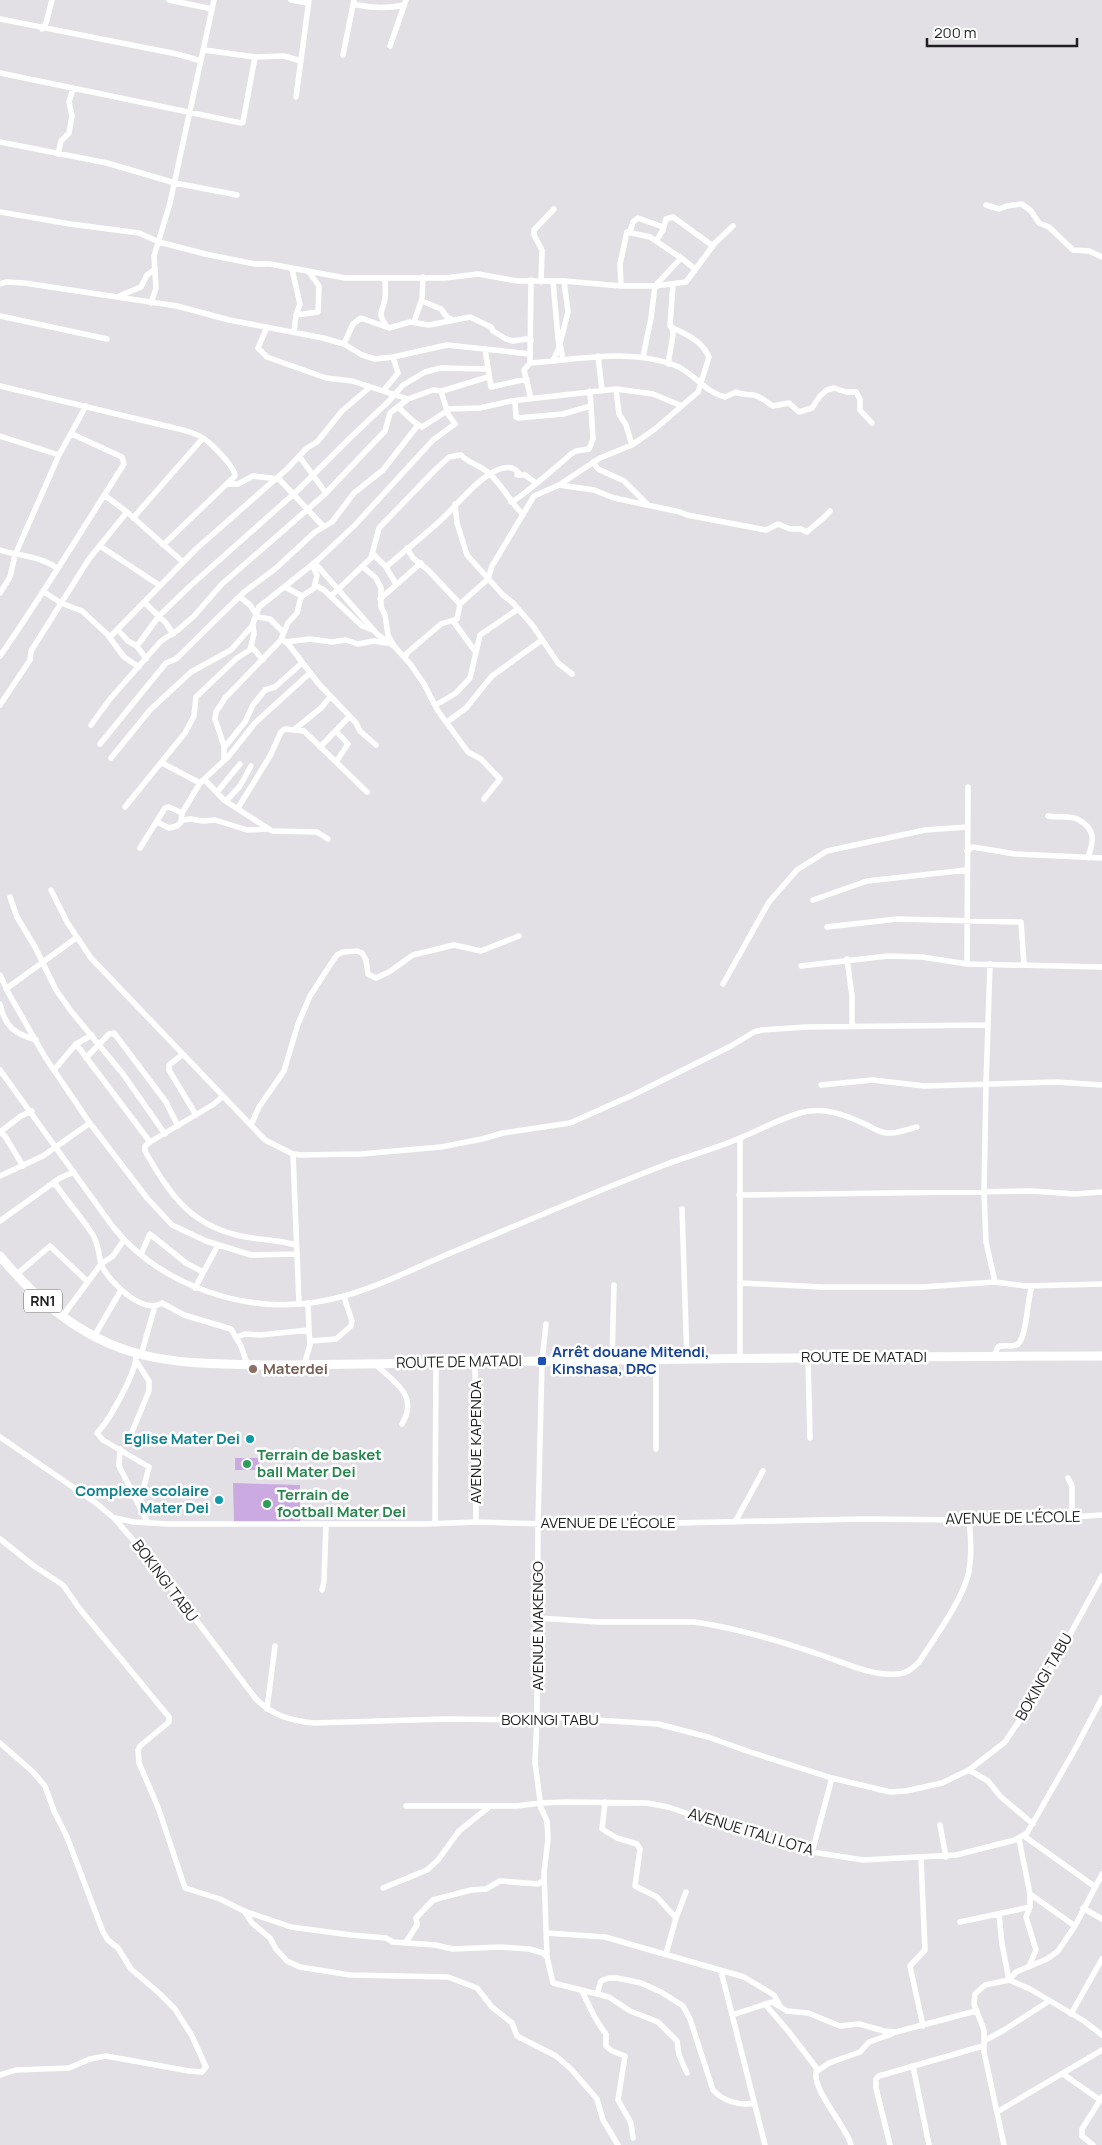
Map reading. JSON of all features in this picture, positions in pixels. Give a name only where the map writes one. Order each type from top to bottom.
[{"type":"highway","name":"ROUTE DE MATADI","points":[[0,1257],[16,1275],[62,1317],[119,1348],[138,1356],[184,1363],[304,1365],[612,1360],[1102,1356]]},
{"type":"street","points":[[42,29],[46,24],[52,0]]},
{"type":"street","points":[[169,0],[212,9]]},
{"type":"street","points":[[152,303],[156,288],[154,256],[175,183],[214,0]]},
{"type":"street","points":[[291,0],[309,2],[296,97]]},
{"type":"street","points":[[343,55],[353,2],[368,8],[376,6],[391,8],[405,3]]},
{"type":"street","points":[[390,46],[405,3]]},
{"type":"street","points":[[0,19],[42,29],[177,54],[201,61]]},
{"type":"street","points":[[204,50],[255,57],[279,55],[301,61]]},
{"type":"street","points":[[0,73],[243,123],[255,57]]},
{"type":"street","points":[[58,154],[61,141],[69,133],[72,114],[69,102],[73,88]]},
{"type":"street","points":[[0,142],[107,163],[175,183],[237,195]]},
{"type":"street","points":[[986,206],[999,210],[1007,206],[1023,205],[1031,211],[1039,223],[1049,227],[1073,250],[1089,251],[1102,258]]},
{"type":"street","points":[[541,282],[542,250],[534,235],[534,230],[554,209]]},
{"type":"street","points":[[0,212],[70,224],[139,232],[159,242],[247,262],[345,278],[445,278],[478,274],[517,281],[564,281],[621,286],[655,286],[686,282],[713,246],[733,226]]},
{"type":"street","points":[[656,241],[666,219],[673,217],[713,246]]},
{"type":"street","points":[[630,232],[633,222],[638,218],[664,227]]},
{"type":"street","points":[[621,286],[620,260],[624,246],[624,236],[627,232],[643,234],[656,241],[681,258],[679,256],[694,269]]},
{"type":"street","points":[[643,357],[655,286],[681,258]]},
{"type":"street","points":[[114,297],[137,290],[143,284],[149,272],[154,269]]},
{"type":"street","points":[[292,269],[300,304],[296,315],[294,332]]},
{"type":"street","points":[[296,315],[318,312],[319,286],[309,272]]},
{"type":"street","points":[[385,278],[385,299],[380,308],[380,316],[387,327]]},
{"type":"street","points":[[414,322],[422,301],[423,278]]},
{"type":"street","points":[[531,280],[529,307],[530,363],[524,370],[531,399]]},
{"type":"street","points":[[563,360],[560,342],[568,312],[564,281]]},
{"type":"street","points":[[0,284],[6,282],[24,283],[177,306],[344,344],[367,357],[393,357],[438,346],[530,354]]},
{"type":"street","points":[[553,282],[559,348],[553,361]]},
{"type":"street","points":[[668,364],[673,335],[670,316],[673,284]]},
{"type":"street","points":[[422,301],[441,309],[447,317],[452,319]]},
{"type":"street","points":[[0,316],[107,339]]},
{"type":"street","points":[[344,344],[353,324],[359,319],[387,327],[414,322],[429,325],[452,319],[474,317],[506,339],[513,341],[526,339],[531,342]]},
{"type":"street","points":[[267,327],[258,348],[267,357],[326,378],[352,381],[368,388],[384,390],[408,399]]},
{"type":"street","points":[[405,658],[407,653],[442,624],[457,619],[460,604],[488,579],[492,566],[534,496],[559,485],[593,462],[632,445],[655,429],[698,392],[709,357],[704,346],[688,334],[672,327]]},
{"type":"street","points":[[485,349],[486,368],[492,387],[527,378]]},
{"type":"street","points":[[598,356],[602,390]]},
{"type":"street","points":[[530,363],[598,356],[643,357],[690,373],[712,392],[724,397],[736,392],[743,395],[753,395],[763,399],[772,406],[789,403],[801,412],[812,408],[820,396],[832,388],[846,392],[856,392],[859,397],[860,410],[872,423]]},
{"type":"street","points":[[384,390],[398,374],[393,357]]},
{"type":"street","points":[[137,646],[159,616],[235,544],[314,474],[403,385],[434,369],[486,368]]},
{"type":"street","points":[[91,725],[110,699],[161,641],[173,634],[194,616],[222,584],[326,493],[384,432],[389,415],[408,399],[433,390],[441,391],[488,376]]},
{"type":"street","points":[[0,386],[166,426],[203,438],[235,471],[236,476],[163,545]]},
{"type":"street","points":[[110,637],[183,562],[299,456],[317,442],[342,412],[368,388]]},
{"type":"street","points":[[399,408],[422,427],[447,410],[480,408],[515,401],[602,390],[616,389],[653,394],[682,406]]},
{"type":"street","points":[[616,389],[619,414],[626,425],[632,445]]},
{"type":"street","points":[[125,807],[185,733],[194,716],[196,697],[237,658],[247,653],[251,646],[254,634],[253,625],[259,607],[314,564],[354,526],[433,440],[455,424],[447,410],[441,391]]},
{"type":"street","points":[[511,502],[516,502],[571,454],[576,451],[589,449],[592,439],[590,392]]},
{"type":"street","points":[[515,401],[516,417],[518,418],[563,414],[591,406]]},
{"type":"street","points":[[0,593],[10,577],[15,555],[59,455],[86,406]]},
{"type":"street","points":[[100,744],[158,672],[166,664],[187,650],[240,596],[323,526],[332,522],[354,493],[383,470],[418,425]]},
{"type":"street","points":[[0,656],[44,592],[124,461],[122,457],[72,434]]},
{"type":"street","points":[[0,436],[59,455]]},
{"type":"street","points":[[133,518],[203,438]]},
{"type":"street","points":[[331,596],[373,554],[378,528],[449,457],[461,454],[471,464],[490,474],[522,516]]},
{"type":"street","points":[[299,456],[314,474],[315,480],[326,493]]},
{"type":"street","points":[[593,462],[598,470],[624,481],[649,505]]},
{"type":"street","points":[[386,567],[442,519],[455,504],[490,474],[509,467],[515,468],[518,472],[517,475],[525,475],[536,483]]},
{"type":"street","points":[[227,484],[238,484],[253,476],[275,478],[283,482],[306,510],[323,526]]},
{"type":"street","points":[[559,485],[594,490],[614,498],[687,515],[766,530],[778,524],[790,529],[801,529],[806,532],[816,523],[823,521],[830,511]]},
{"type":"street","points":[[104,495],[127,512],[183,562]]},
{"type":"street","points":[[455,504],[457,523],[465,553],[518,609],[558,663],[572,674]]},
{"type":"street","points":[[0,705],[30,660],[32,651],[86,563],[127,512]]},
{"type":"street","points":[[100,546],[159,585]]},
{"type":"street","points":[[407,548],[413,558],[421,563],[460,604]]},
{"type":"street","points":[[0,550],[15,555],[48,561],[57,568]]},
{"type":"street","points":[[373,554],[386,567],[396,584]]},
{"type":"street","points":[[380,599],[421,563]]},
{"type":"street","points":[[283,632],[297,613],[302,596],[313,590],[317,575],[314,564]]},
{"type":"street","points":[[314,564],[374,631],[405,658],[419,676],[446,722],[468,752],[481,759],[500,779],[484,799]]},
{"type":"street","points":[[363,566],[378,581],[382,591],[381,607],[392,646]]},
{"type":"street","points":[[315,585],[331,596],[362,626],[374,631]]},
{"type":"street","points":[[285,587],[302,596]]},
{"type":"street","points":[[44,592],[61,603],[82,611],[110,637],[124,657],[139,667]]},
{"type":"street","points":[[240,596],[250,605],[256,615],[270,620],[283,632],[284,640],[310,673],[376,745]]},
{"type":"street","points":[[144,602],[159,616],[173,634]]},
{"type":"street","points":[[436,705],[456,693],[470,678],[480,635],[518,609]]},
{"type":"street","points":[[453,621],[475,651]]},
{"type":"street","points":[[112,758],[146,715],[166,695],[195,670],[231,650],[253,625]]},
{"type":"street","points":[[118,630],[137,646],[146,659]]},
{"type":"street","points":[[224,760],[224,748],[215,719],[216,712],[225,698],[284,640],[310,639],[332,642],[343,640],[360,644],[377,641],[392,646]]},
{"type":"street","points":[[446,722],[466,708],[492,676],[542,640]]},
{"type":"street","points":[[251,646],[263,660]]},
{"type":"street","points":[[224,748],[245,722],[253,705],[265,690],[275,686],[302,663]]},
{"type":"street","points":[[157,822],[169,828],[177,826],[182,820],[182,813],[203,781],[224,760],[255,723],[310,673]]},
{"type":"street","points":[[295,729],[321,708],[330,697]]},
{"type":"street","points":[[320,747],[349,717]]},
{"type":"street","points":[[238,808],[270,756],[281,732],[285,729],[304,731],[367,792]]},
{"type":"street","points":[[336,731],[348,744],[336,762]]},
{"type":"street","points":[[162,763],[203,781],[226,801],[267,829],[277,833],[317,832],[328,839]]},
{"type":"street","points":[[217,792],[240,764]]},
{"type":"street","points":[[226,801],[240,786],[251,766]]},
{"type":"street","points":[[967,964],[968,787]]},
{"type":"street","points":[[140,848],[168,807],[182,813]]},
{"type":"street","points":[[1048,816],[1079,820],[1090,830],[1094,841],[1088,858]]},
{"type":"street","points":[[182,820],[215,820],[248,830],[267,829]]},
{"type":"street","points":[[723,984],[770,902],[797,870],[827,851],[925,830],[968,827]]},
{"type":"street","points":[[968,842],[976,848],[1015,854],[1102,858]]},
{"type":"street","points":[[968,851],[976,848]]},
{"type":"street","points":[[813,900],[867,881],[967,870]]},
{"type":"street","points":[[51,890],[76,938],[103,972],[265,1140],[293,1154],[361,1154],[441,1147],[503,1133],[570,1123],[633,1095],[731,1046],[754,1032],[806,1027],[988,1025]]},
{"type":"street","points":[[10,897],[20,923],[43,962],[56,990],[71,1011],[100,1044],[165,1134]]},
{"type":"street","points":[[827,927],[897,919],[1020,922],[1024,965]]},
{"type":"street","points":[[251,1125],[258,1107],[284,1071],[298,1024],[310,996],[337,955],[348,950],[362,953],[366,960],[368,974],[376,978],[389,972],[413,955],[454,944],[482,951],[518,936]]},
{"type":"street","points":[[6,989],[76,938]]},
{"type":"street","points":[[801,966],[847,959],[888,956],[913,957],[967,964],[1102,967]]},
{"type":"street","points":[[847,959],[852,996],[852,1026]]},
{"type":"street","points":[[990,964],[984,1192],[986,1242],[995,1282]]},
{"type":"street","points":[[0,975],[2,983],[54,1070],[90,1123],[125,1171],[168,1221],[188,1234],[218,1245],[259,1256],[296,1254]]},
{"type":"street","points":[[0,1004],[13,1030],[19,1035],[36,1040]]},
{"type":"street","points":[[86,1058],[112,1033],[118,1037],[166,1102],[178,1126]]},
{"type":"street","points":[[54,1070],[76,1044],[92,1035]]},
{"type":"street","points":[[76,1044],[150,1142]]},
{"type":"street","points":[[182,1055],[169,1065],[169,1070],[196,1115]]},
{"type":"street","points":[[0,1070],[124,1240],[141,1254],[195,1288],[247,1301],[281,1305],[308,1303],[344,1296],[391,1281],[455,1251],[601,1189],[740,1138],[787,1117],[808,1111],[824,1110],[839,1113],[887,1133],[917,1127]]},
{"type":"street","points":[[821,1085],[873,1080],[924,1086],[1056,1082],[1102,1085]]},
{"type":"street","points":[[222,1097],[150,1142],[145,1146],[145,1151],[175,1199],[192,1215],[232,1234],[296,1245]]},
{"type":"street","points":[[23,1166],[5,1136],[0,1132],[21,1116],[32,1112]]},
{"type":"street","points":[[0,1176],[23,1166],[57,1147],[90,1123]]},
{"type":"street","points":[[740,1138],[740,1359]]},
{"type":"street","points":[[293,1154],[299,1304]]},
{"type":"street","points":[[0,1221],[54,1182],[74,1172]]},
{"type":"street","points":[[54,1182],[92,1233],[99,1247],[101,1264],[111,1280],[121,1290],[140,1302],[155,1306],[162,1303],[184,1315],[231,1329],[237,1337],[247,1364]]},
{"type":"street","points":[[739,1195],[1102,1192]]},
{"type":"street","points":[[682,1209],[687,1360]]},
{"type":"street","points":[[141,1254],[150,1234],[186,1263],[203,1272]]},
{"type":"street","points":[[62,1317],[101,1264],[113,1256],[124,1240]]},
{"type":"street","points":[[195,1288],[218,1245]]},
{"type":"street","points":[[16,1275],[50,1246],[88,1282]]},
{"type":"street","points":[[740,1283],[822,1287],[923,1287],[995,1282],[1032,1286],[1102,1284]]},
{"type":"street","points":[[612,1360],[614,1285]]},
{"type":"street","points":[[994,1356],[998,1347],[1014,1345],[1020,1341],[1024,1332],[1026,1311],[1032,1286]]},
{"type":"street","points":[[94,1335],[121,1290]]},
{"type":"street","points":[[311,1341],[336,1338],[351,1326],[352,1321],[344,1296]]},
{"type":"street","points":[[304,1365],[311,1341],[308,1303]]},
{"type":"street","points":[[139,1505],[150,1468],[100,1438],[97,1433],[111,1412],[132,1373],[155,1306]]},
{"type":"street","name":"AVENUE MAKENGO","points":[[546,1324],[542,1361],[538,1523],[538,1717],[535,1762],[540,1803],[547,1821],[544,1880],[547,1958],[552,1983],[613,1998],[630,2011],[654,2020],[672,2034],[677,2042],[679,2055],[687,2073]]},
{"type":"street","points":[[237,1337],[245,1334],[260,1336],[309,1330]]},
{"type":"street","points":[[129,1439],[149,1392],[148,1381],[138,1356]]},
{"type":"street","points":[[808,1358],[810,1438]]},
{"type":"street","points":[[656,1360],[656,1449]]},
{"type":"street","name":"AVENUE KAPENDA","points":[[475,1362],[476,1522]]},
{"type":"street","points":[[436,1363],[436,1524]]},
{"type":"street","points":[[375,1364],[399,1387],[408,1400],[409,1411],[402,1424]]},
{"type":"street","name":"BOKINGI TABU","points":[[0,1437],[96,1503],[114,1518],[153,1563],[256,1699],[267,1709],[294,1721],[314,1723],[428,1719],[521,1720],[538,1717],[630,1721],[670,1726],[832,1778],[890,1792],[929,1787],[969,1770],[1005,1742],[1038,1693],[1102,1576]]},
{"type":"street","points":[[120,1449],[119,1466],[148,1523]]},
{"type":"street","points":[[735,1522],[763,1471]]},
{"type":"street","points":[[1068,1478],[1072,1486],[1072,1517]]},
{"type":"street","name":"AVENUE DE L'ÉCOLE","points":[[114,1518],[148,1523],[436,1524],[476,1522],[584,1525],[862,1519],[969,1520],[1102,1515]]},
{"type":"street","points":[[538,1618],[599,1622],[694,1622],[710,1624],[772,1639],[866,1670],[883,1674],[897,1674],[911,1670],[919,1662],[957,1600],[966,1580],[971,1555],[969,1520]]},
{"type":"street","points":[[322,1590],[326,1524]]},
{"type":"street","points":[[0,1539],[34,1566],[63,1585],[79,1608],[169,1717],[169,1722],[140,1746],[138,1753],[139,1763],[158,1807],[182,1883],[186,1889],[220,1899],[244,1911],[291,1927],[386,1938],[392,1941],[422,1945],[435,1944],[453,1949],[518,1948],[537,1950],[547,1958]]},
{"type":"street","points":[[267,1709],[275,1646]]},
{"type":"street","points":[[1029,1966],[1036,1950],[1026,1917],[1030,1907],[1030,1894],[1021,1838],[1033,1824],[1102,1698]]},
{"type":"street","points":[[0,1742],[26,1765],[45,1786],[54,1811],[68,1838],[103,1932],[108,1940],[118,1948],[131,1969],[175,2009],[192,2036],[206,2067],[202,2072],[190,2071],[106,2056],[69,2068],[16,2070],[0,2075]]},
{"type":"street","points":[[969,1770],[988,1781],[1000,1796],[1033,1824]]},
{"type":"street","points":[[812,1852],[832,1778]]},
{"type":"street","points":[[605,1802],[602,1829],[617,1838],[636,1844],[640,1848],[635,1886],[657,1897],[676,1918]]},
{"type":"street","name":"AVENUE ITALI LOTA","points":[[406,1806],[489,1807],[540,1803],[647,1803],[668,1807],[812,1852],[863,1860],[946,1856],[979,1850],[1021,1838]]},
{"type":"street","points":[[383,1888],[427,1870],[438,1860],[459,1831],[489,1807]]},
{"type":"street","points":[[940,1825],[946,1856]]},
{"type":"street","points":[[1021,1838],[1094,1886]]},
{"type":"street","points":[[921,1858],[925,1950],[920,1957],[912,1961],[910,1966],[923,2026]]},
{"type":"street","points":[[1009,1980],[1016,1972],[1047,1959],[1058,1951],[1075,1926],[1094,1886],[1102,1874]]},
{"type":"street","points":[[406,1942],[417,1925],[416,1918],[433,1900],[471,1890],[486,1889],[500,1880],[538,1884],[544,1880]]},
{"type":"street","points":[[666,1954],[676,1918],[686,1892]]},
{"type":"street","points":[[1030,1894],[1075,1926]]},
{"type":"street","points":[[960,1922],[1030,1907]]},
{"type":"street","points":[[1083,1908],[1102,1919]]},
{"type":"street","points":[[244,1911],[250,1917],[252,1923],[270,1938],[276,1949],[287,1961],[300,1967],[350,1974],[448,1977],[477,1988],[492,2006],[512,2023],[517,2035],[549,2052],[571,2069],[597,2099],[604,2120],[618,2145]]},
{"type":"street","points":[[999,1914],[1002,1944],[1009,1980]]},
{"type":"street","points":[[547,1933],[592,1935],[748,1978],[774,1995],[781,2008]]},
{"type":"street","points":[[1071,2014],[1102,1959]]},
{"type":"street","points":[[721,1971],[766,2145]]},
{"type":"street","points":[[597,1994],[601,1981],[617,1978],[652,1987],[678,2002],[683,2006],[690,2019],[713,2090],[720,2098],[738,2104],[754,2103]]},
{"type":"street","points":[[1003,2145],[983,2043],[984,2030],[976,2011],[974,1998],[980,1987],[1009,1980],[1020,1983],[1084,2021],[1102,2035]]},
{"type":"street","points":[[582,1991],[596,2016],[599,2028],[606,2034],[606,2046],[612,2051],[625,2056],[618,2100],[631,2123],[632,2138]]},
{"type":"street","points":[[890,2145],[876,2088],[876,2079],[879,2076],[983,2043],[1049,2001]]},
{"type":"street","points":[[732,2015],[772,2002],[787,2011],[808,2013],[840,2026],[859,2024],[884,2031],[896,2032]]},
{"type":"street","points":[[765,2004],[818,2070]]},
{"type":"street","points":[[851,2145],[848,2134],[840,2125],[816,2079],[816,2072],[829,2063],[860,2052],[869,2042],[896,2032],[976,2011]]},
{"type":"street","points":[[997,2112],[1102,2050]]},
{"type":"street","points":[[914,2066],[929,2145]]},
{"type":"street","points":[[1063,2074],[1101,2098],[1081,2133],[1093,2145]]},
{"type":"shaded area","name":"Terrain de basket ball Mater Dei","points":[[235,1458],[259,1458],[259,1470],[235,1470]]},
{"type":"shaded area","name":"Terrain de football Mater Dei","points":[[233,1483],[300,1485],[300,1522],[234,1522]]},
{"type":"place","name":"Arrêt douane Mitendi, Kinshasa, DRC","points":[[542,1361]]},
{"type":"place","name":"Materdei","points":[[253,1369]]},
{"type":"place","name":"Eglise Mater Dei","points":[[250,1439]]},
{"type":"place","name":"Terrain de basket ball Mater Dei","points":[[247,1464]]},
{"type":"place","name":"Complexe scolaire Mater Dei","points":[[219,1500]]},
{"type":"place","name":"Terrain de football Mater Dei","points":[[267,1504]]}]
